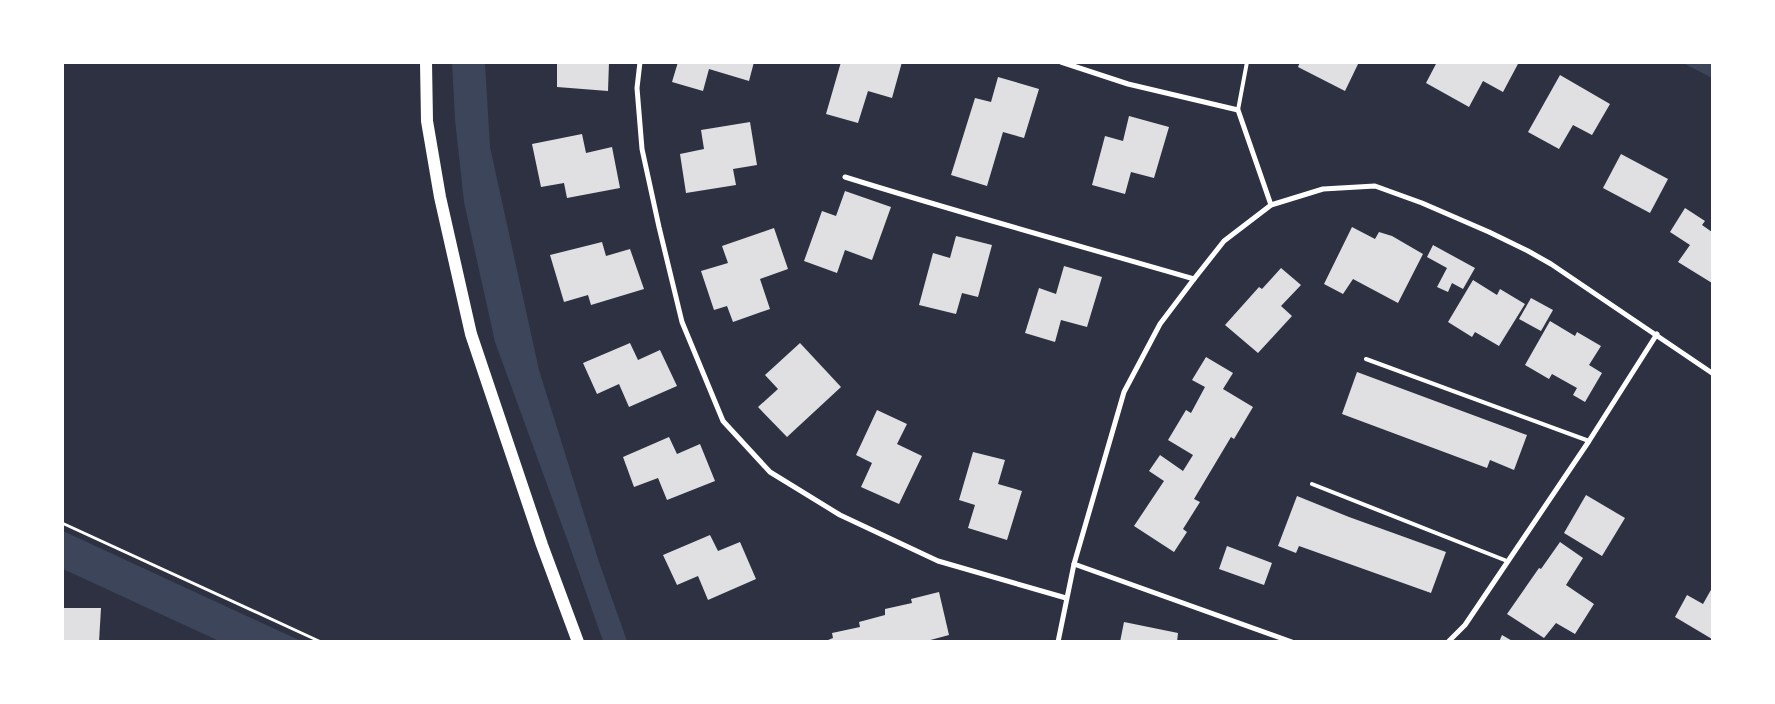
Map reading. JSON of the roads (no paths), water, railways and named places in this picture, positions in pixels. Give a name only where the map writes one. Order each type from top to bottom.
[{"type":"main road","points":[[426,62],[427,121],[440,197],[470,334],[535,526],[578,642]]},
{"type":"street","points":[[640,62],[637,88],[642,149],[659,227],[682,322],[723,421],[770,472],[840,515],[938,561],[1066,598]]},
{"type":"street","points":[[1061,62],[1128,84],[1238,110],[1271,205]]},
{"type":"street","points":[[845,177],[952,211],[1194,280]]},
{"type":"street","points":[[1058,642],[1074,564],[1124,392],[1160,324],[1224,241],[1271,205],[1323,189],[1375,186],[1422,203],[1528,251],[1551,264],[1712,372]]},
{"type":"street","points":[[1448,642],[1465,625],[1589,441],[1656,334]]},
{"type":"street","points":[[1074,564],[1292,642]]},
{"type":"lane","points":[[1238,110],[1247,62]]},
{"type":"lane","points":[[1366,359],[1589,441]]},
{"type":"lane","points":[[1312,484],[1507,561]]}]
